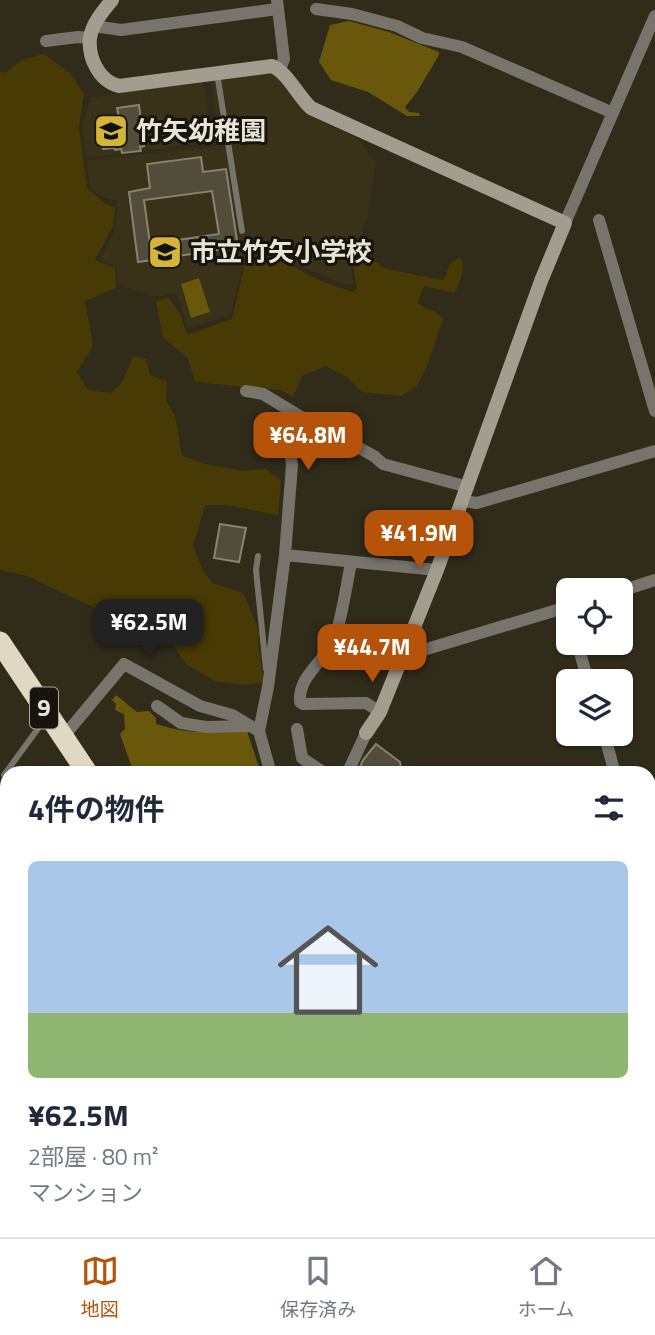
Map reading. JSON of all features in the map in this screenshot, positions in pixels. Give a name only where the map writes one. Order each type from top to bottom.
[{"type":"highway","name":"9","points":[[0,642],[83,766]]},
{"type":"street","points":[[112,0],[92,32],[92,60],[111,84],[119,86],[272,66],[280,69],[299,97],[311,108],[565,223]]},
{"type":"street","points":[[46,41],[277,5],[284,59],[280,69]]},
{"type":"street","points":[[316,9],[352,14],[397,26],[422,38],[462,47],[613,113]]},
{"type":"street","points":[[350,766],[380,712],[406,650],[463,501],[541,281],[655,16]]},
{"type":"street","points":[[598,220],[655,411]]},
{"type":"street","points":[[246,391],[262,394],[374,456],[383,464],[468,486]]},
{"type":"street","points":[[268,766],[255,729],[268,687],[285,555],[292,465],[289,440],[296,414]]},
{"type":"street","points":[[463,501],[477,503],[655,451]]},
{"type":"street","points":[[285,555],[437,570]]},
{"type":"street","points":[[351,563],[333,642],[308,675],[300,692],[300,702],[366,703],[380,712]]},
{"type":"street","points":[[633,587],[655,580]]},
{"type":"street","points":[[406,650],[420,651],[556,612]]},
{"type":"street","points":[[62,735],[124,664],[200,706],[232,715],[255,729]]},
{"type":"street","points":[[157,706],[181,723],[255,729]]},
{"type":"street","points":[[297,729],[302,758],[314,766]]},
{"type":"street","points":[[607,746],[613,766]]},
{"type":"lane","points":[[217,73],[242,230]]},
{"type":"lane","points":[[258,556],[256,570],[268,687]]},
{"type":"lane","points":[[11,766],[48,715]]},
{"type":"shaded area","points":[[349,21],[389,32],[439,52],[417,92],[405,107],[409,112],[419,113],[420,116],[407,116],[368,92],[331,80],[319,62],[330,25]]},
{"type":"shaded area","points":[[44,54],[71,74],[84,94],[79,126],[87,188],[115,208],[113,227],[95,260],[115,268],[116,288],[85,301],[93,346],[77,372],[88,390],[112,393],[123,381],[133,356],[146,359],[150,375],[167,382],[166,401],[175,416],[182,456],[205,464],[243,471],[266,469],[281,480],[278,515],[227,505],[205,505],[193,547],[212,583],[243,593],[259,630],[258,645],[264,682],[244,685],[215,681],[186,664],[165,633],[114,617],[27,576],[0,570],[0,72],[5,73],[22,60]]},
{"type":"shaded area","points":[[270,71],[282,79],[293,98],[312,117],[357,138],[376,162],[368,213],[351,267],[354,285],[345,285],[277,256],[245,256],[231,314],[187,329],[177,293],[156,297],[119,285],[116,267],[100,260],[115,229],[118,201],[100,196],[90,188],[86,160],[215,147],[220,142],[211,80]]},
{"type":"shaded area","points":[[203,81],[212,141],[86,158],[82,125],[91,98]]},
{"type":"shaded area","points":[[357,250],[384,268],[441,280],[445,278],[452,262],[462,259],[461,277],[454,293],[424,286],[418,302],[438,313],[443,319],[428,364],[417,386],[401,396],[362,392],[348,378],[326,366],[302,376],[293,397],[280,390],[195,382],[188,358],[163,338],[156,301],[169,298],[180,314],[187,335],[232,319],[246,259],[276,258],[319,280],[353,292],[357,289],[353,267]]},
{"type":"shaded area","points":[[199,278],[210,312],[191,318],[181,284]]},
{"type":"shaded area","points":[[116,695],[137,712],[149,711],[156,718],[156,724],[168,728],[201,732],[246,728],[259,766],[131,766],[120,734],[125,729],[124,714],[115,710],[116,704],[112,700]]},
{"type":"building","points":[[139,105],[144,146],[140,147],[141,151],[122,153],[121,149],[103,149],[99,121],[119,118],[117,108]]},
{"type":"building","points":[[201,157],[203,172],[226,169],[238,247],[138,262],[129,192],[150,188],[147,164]],"holes":[[[212,191],[219,234],[150,244],[144,200]]]},
{"type":"building","points":[[220,524],[246,528],[239,562],[214,558]]},
{"type":"building","points":[[376,744],[400,762],[401,766],[360,766]]},
{"type":"place","name":"竹矢幼稚園","points":[[111,131]]},
{"type":"place","name":"市立竹矢小学校","points":[[165,252]]}]
